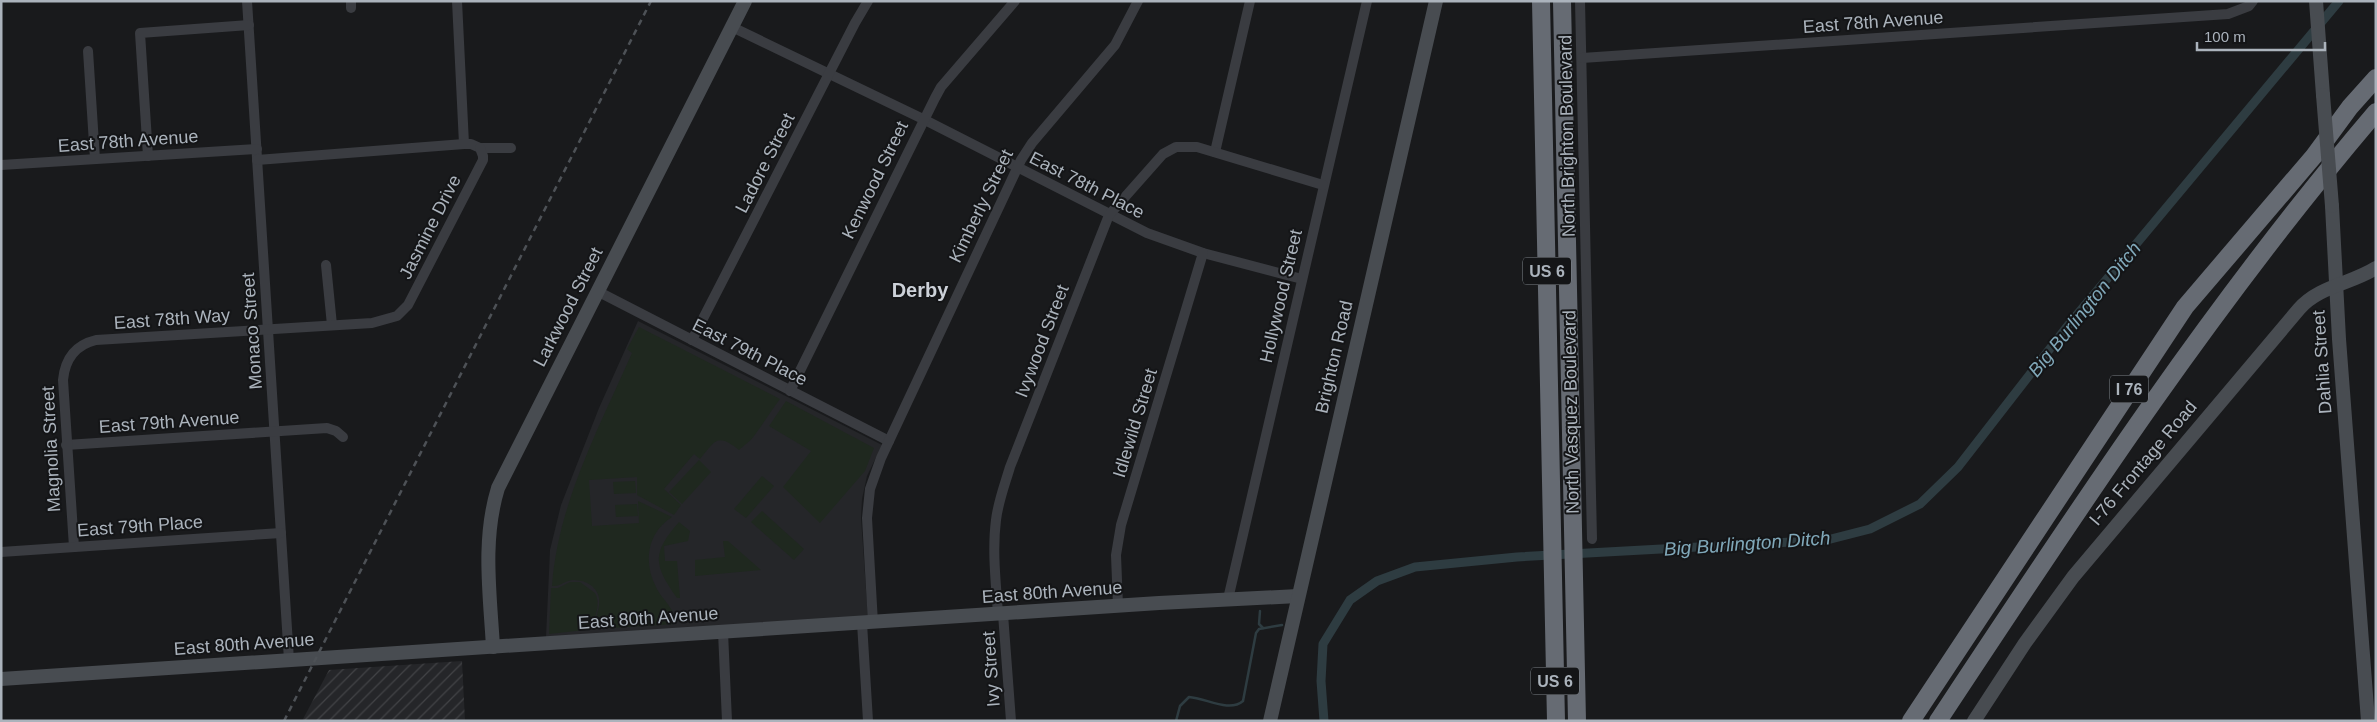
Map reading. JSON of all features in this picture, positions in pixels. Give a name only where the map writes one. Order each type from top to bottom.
[{"type":"highway","name":"North Vasquez Boulevard","points":[[1541,1],[1554,642]]},
{"type":"highway","name":"North Vasquez Boulevard","points":[[1562,1],[1576,643]]},
{"type":"highway","name":"I 76","points":[[1911,721],[2184,307],[2314,156],[2350,107],[2376,78]]},
{"type":"highway","name":"I 76","points":[[1938,721],[2122,444],[2216,314],[2305,198],[2376,112]]},
{"type":"highway","points":[[1554,642],[1576,643]]},
{"type":"highway","name":"US 6","points":[[1554,642],[1556,721]]},
{"type":"highway","name":"US 6","points":[[1576,643],[1577,721]]},
{"type":"street","name":"Monaco Street","points":[[247,1],[289,660]]},
{"type":"street","points":[[457,1],[464,144]]},
{"type":"street","name":"Larkwood Street","points":[[493,647],[488,547],[492,507],[504,472],[745,1]]},
{"type":"street","name":"Ladore Street","points":[[692,340],[868,1]]},
{"type":"street","name":"Kenwood Street","points":[[790,390],[923,119],[941,88],[1015,1]]},
{"type":"street","name":"Kimberly Street","points":[[868,721],[868,500],[873,478],[1017,167],[1032,143],[1115,44],[1138,1]]},
{"type":"street","points":[[1215,152],[1250,1]]},
{"type":"street","name":"Hollywood Street","points":[[1228,599],[1366,1]]},
{"type":"street","name":"Brighton Road","points":[[1270,721],[1436,1]]},
{"type":"street","name":"North Brighton Boulevard","points":[[1580,1],[1592,539]]},
{"type":"street","name":"East 78th Avenue","points":[[1582,58],[2228,14],[2249,6],[2253,1]]},
{"type":"street","name":"Dahlia Street","points":[[2316,4],[2368,721]]},
{"type":"street","points":[[148,156],[140,33],[249,24]]},
{"type":"street","name":"East 78th Place","points":[[732,27],[923,119],[1147,233],[1203,253],[1302,279]]},
{"type":"street","points":[[88,51],[95,159]]},
{"type":"street","points":[[258,160],[464,144],[471,144],[480,148],[511,148]]},
{"type":"street","name":"Ivywood Street","points":[[1001,614],[994,545],[996,520],[1001,498],[1010,467],[1109,215],[1157,158],[1169,150],[1190,146],[1323,185]]},
{"type":"street","name":"Jasmine Drive","points":[[396,316],[408,305],[482,160],[483,156],[480,148]]},
{"type":"street","name":"East 78th Avenue","points":[[1,165],[257,149]]},
{"type":"street","name":"Idlewild Street","points":[[1118,606],[1116,555],[1121,525],[1203,253]]},
{"type":"street","points":[[326,265],[332,325]]},
{"type":"street","name":"I-76 Frontage Road","points":[[1974,721],[2073,577],[2305,302],[2313,295],[2357,278],[2376,268]]},
{"type":"street","name":"East 79th Place","points":[[597,291],[889,441]]},
{"type":"street","name":"East 78th Way","points":[[73,352],[82,344],[96,340],[372,324],[396,316]]},
{"type":"street","name":"Magnolia Street","points":[[73,352],[65,366],[63,380],[74,547]]},
{"type":"street","name":"East 79th Avenue","points":[[66,446],[327,428],[336,431],[343,437]]},
{"type":"street","name":"East 79th Place","points":[[1,552],[281,533]]},
{"type":"street","name":"East 80th Avenue","points":[[1,678],[1298,596]]},
{"type":"street","name":"Ivy Street","points":[[1001,614],[1011,721]]},
{"type":"street","points":[[723,632],[728,721]]},
{"type":"shaded area","points":[[638,321],[882,445],[867,476],[862,499],[861,518],[868,618],[546,637],[550,550],[561,505],[599,408]]},
{"type":"shaded area","points":[[639,327],[780,399],[753,438],[739,450],[721,440],[714,443],[700,459],[694,454],[664,489],[681,505],[674,515],[637,495],[637,477],[589,480],[592,526],[639,523],[638,501],[672,517],[657,531],[650,549],[649,568],[659,592],[674,614],[676,624],[595,629],[599,596],[592,586],[579,580],[571,580],[552,586],[556,555],[562,525],[571,496],[582,466],[632,353],[627,349]]},
{"type":"shaded area","points":[[786,401],[874,448],[865,471],[820,523],[783,487],[811,451],[769,426]]},
{"type":"shaded area","points":[[699,460],[711,472],[682,504],[669,492]]},
{"type":"shaded area","points":[[762,476],[774,486],[746,518],[734,509]]},
{"type":"shaded area","points":[[635,481],[636,493],[614,494],[613,482]]},
{"type":"shaded area","points":[[637,504],[638,516],[616,517],[615,505]]},
{"type":"shaded area","points":[[762,511],[804,549],[794,560],[751,522]]},
{"type":"shaded area","points":[[679,522],[690,531],[688,541],[664,546],[665,561],[677,561],[680,598],[677,598],[663,576],[659,559],[664,542]]},
{"type":"shaded area","points":[[723,541],[728,541],[761,570],[695,576],[695,560],[725,557]]},
{"type":"shaded area","points":[[570,582],[580,582],[595,593],[598,602],[594,629],[549,634],[551,588],[558,588]]},
{"type":"shaded area","points":[[462,661],[465,721],[302,721],[329,670]]},
{"type":"waterway","name":"Big Burlington Ditch","points":[[1324,721],[1321,681],[1323,644],[1350,600],[1377,581],[1415,567],[1517,557],[1827,540],[1870,529],[1920,504],[1958,467],[2066,328],[2339,1]]},
{"type":"waterway","points":[[1260,611],[1259,624],[1263,628]]},
{"type":"waterway","points":[[1176,721],[1180,706],[1189,697],[1231,706],[1243,701],[1256,633],[1259,629],[1282,625]]},
{"type":"railway","points":[[284,721],[651,1]]},
{"type":"district","name":"Derby","points":[[920,290]]}]
